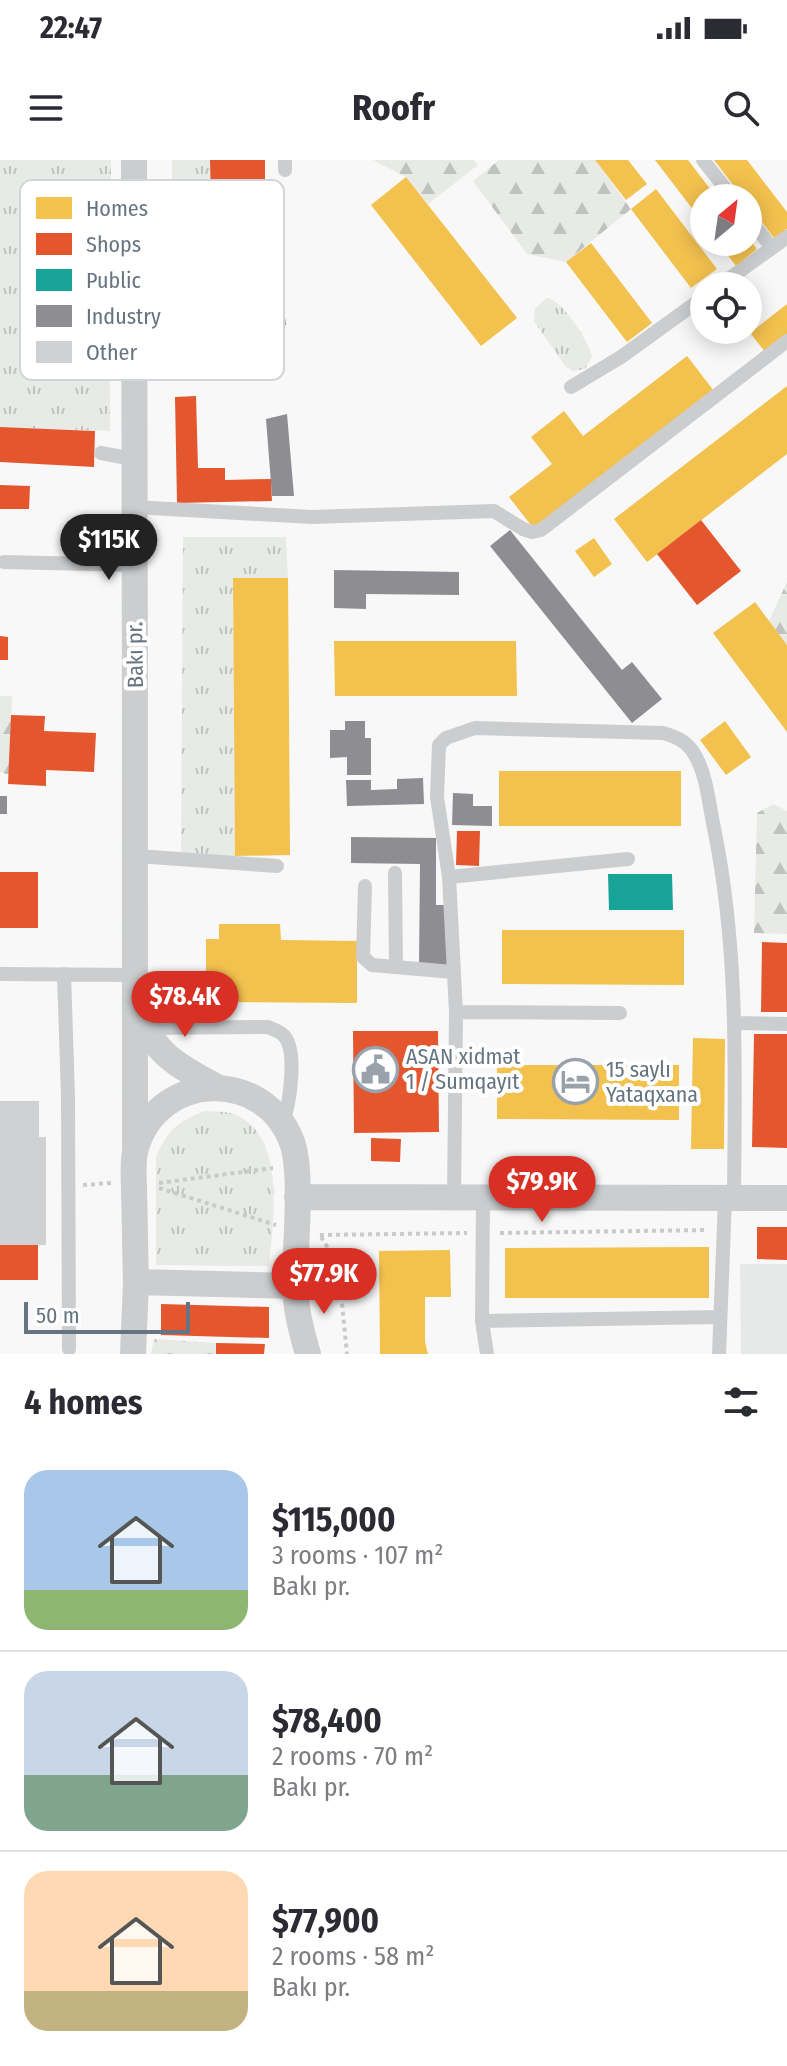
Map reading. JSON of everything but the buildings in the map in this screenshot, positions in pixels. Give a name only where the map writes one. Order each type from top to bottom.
[{"type":"street","name":"Bakı pr.","points":[[134,380],[137,975],[140,1016],[134,1182],[136,1282]]},
{"type":"street","points":[[140,1016],[165,1057],[217,1087],[246,1094],[265,1104],[283,1121],[294,1145],[297,1197],[308,1233],[295,1286],[296,1307],[308,1354]]},
{"type":"street","points":[[135,1149],[147,1125],[162,1106],[179,1094],[217,1087]]},
{"type":"street","points":[[297,1197],[787,1198]]},
{"type":"street","points":[[133,1354],[136,1282],[295,1286]]},
{"type":"lane","points":[[703,160],[722,184]]},
{"type":"lane","points":[[762,235],[772,248]]},
{"type":"lane","points":[[739,272],[787,237]]},
{"type":"lane","points":[[571,387],[621,357],[690,307]]},
{"type":"lane","points":[[133,507],[312,517],[494,511],[523,529],[532,532],[541,530],[787,341]]},
{"type":"lane","points":[[101,453],[133,459]]},
{"type":"lane","points":[[4,562],[134,565]]},
{"type":"lane","points":[[454,1199],[456,1012],[449,877],[437,797],[439,745],[446,738],[475,728],[663,733],[675,736],[685,742],[696,756],[702,771],[720,856],[728,918],[735,1023],[730,1198],[724,1230],[719,1354]]},
{"type":"lane","points":[[137,856],[277,866]]},
{"type":"lane","points":[[449,877],[628,859]]},
{"type":"lane","points":[[395,873],[396,967]]},
{"type":"lane","points":[[365,886],[363,957],[372,965],[453,972]]},
{"type":"lane","points":[[0,974],[137,975]]},
{"type":"lane","points":[[64,974],[69,1349]]},
{"type":"lane","points":[[456,1012],[620,1013]]},
{"type":"lane","points":[[140,1016],[268,1027],[278,1031],[289,1044],[291,1088],[283,1121]]},
{"type":"lane","points":[[735,1023],[787,1024]]},
{"type":"lane","points":[[483,1199],[482,1321],[487,1354]]},
{"type":"lane","points":[[482,1321],[720,1317]]},
{"type":"path","points":[[296,1165],[148,1184],[308,1233],[724,1230]]},
{"type":"path","points":[[69,1185],[134,1182]]},
{"type":"path","points":[[308,1233],[338,1263],[347,1354]]},
{"type":"shaded area","points":[[740,1264],[787,1264],[787,1354],[741,1354]]},
{"type":"green space","points":[[0,160],[111,160],[111,180],[20,180],[20,380],[110,380],[110,431],[0,427]]},
{"type":"green space","points":[[172,160],[210,160],[210,180],[172,180]]},
{"type":"green space","points":[[373,160],[473,160],[478,165],[428,204],[406,177]]},
{"type":"green space","points":[[499,160],[595,160],[631,209],[566,262],[527,254],[473,181]]},
{"type":"green space","points":[[547,298],[567,313],[586,341],[592,357],[585,369],[573,371],[565,366],[534,321],[535,308]]},
{"type":"green space","points":[[183,537],[286,537],[288,578],[233,578],[235,856],[181,857]]},
{"type":"green space","points":[[787,582],[787,645],[769,621]]},
{"type":"green space","points":[[0,696],[12,696],[9,775],[0,772]]},
{"type":"green space","points":[[773,804],[787,811],[787,934],[754,933],[757,813]]},
{"type":"green space","points":[[204,1111],[230,1113],[248,1123],[261,1138],[269,1157],[274,1202],[269,1266],[156,1265],[156,1156],[175,1128]]},
{"type":"green space","points":[[154,1339],[216,1343],[216,1354],[151,1354]]},
{"type":"place","name":"ASAN xidmət 1 / Sumqayıt","points":[[375,1069]]},
{"type":"place","name":"15 saylı Yataqxana","points":[[575,1082]]}]
